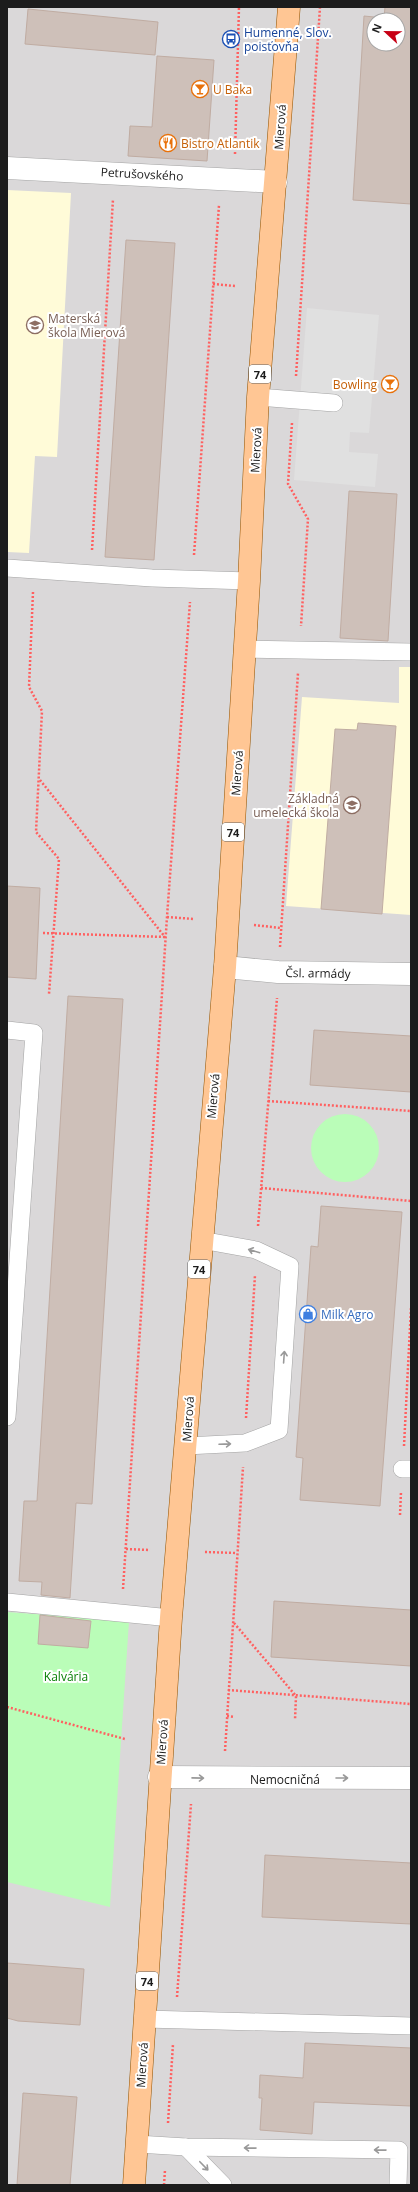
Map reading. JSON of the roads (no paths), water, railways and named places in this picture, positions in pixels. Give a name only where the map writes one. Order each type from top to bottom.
[{"type":"main road","name":"Mierová","points":[[134,2185],[170,1618],[186,1446],[201,1240],[224,967],[250,581],[258,397],[289,7]]},
{"type":"street","name":"Petrušovského","points":[[7,168],[276,182]]},
{"type":"street","name":"Čsl. armády","points":[[224,967],[278,972],[411,974]]},
{"type":"street","name":"Nemocničná","points":[[159,1778],[411,1778]]},
{"type":"lane","points":[[258,397],[334,403]]},
{"type":"lane","points":[[7,568],[34,568],[91,573],[250,581]]},
{"type":"lane","points":[[245,649],[411,652]]},
{"type":"lane","points":[[7,1030],[34,1033],[7,1417]]},
{"type":"lane","points":[[186,1446],[245,1443],[280,1430],[290,1266],[256,1250],[201,1240]]},
{"type":"lane","points":[[7,1602],[170,1618]]},
{"type":"lane","points":[[145,2019],[411,2026]]},
{"type":"lane","points":[[137,2144],[186,2147],[399,2150],[398,2185]]},
{"type":"lane","points":[[186,2147],[223,2185]]},
{"type":"place","name":"Humenné, Slov. poisťovňa","points":[[231,39]]},
{"type":"place","name":"U Baka","points":[[200,89]]},
{"type":"place","name":"Bistro Atlantik","points":[[168,143]]},
{"type":"place","name":"Materská škola Mierová","points":[[35,325]]},
{"type":"place","name":"Bowling","points":[[390,384]]},
{"type":"place","name":"Základná umelecká škola","points":[[352,805]]},
{"type":"place","name":"Milk Agro","points":[[308,1314]]},
{"type":"park label","name":"Kalvária","points":[[66,1676]]}]
